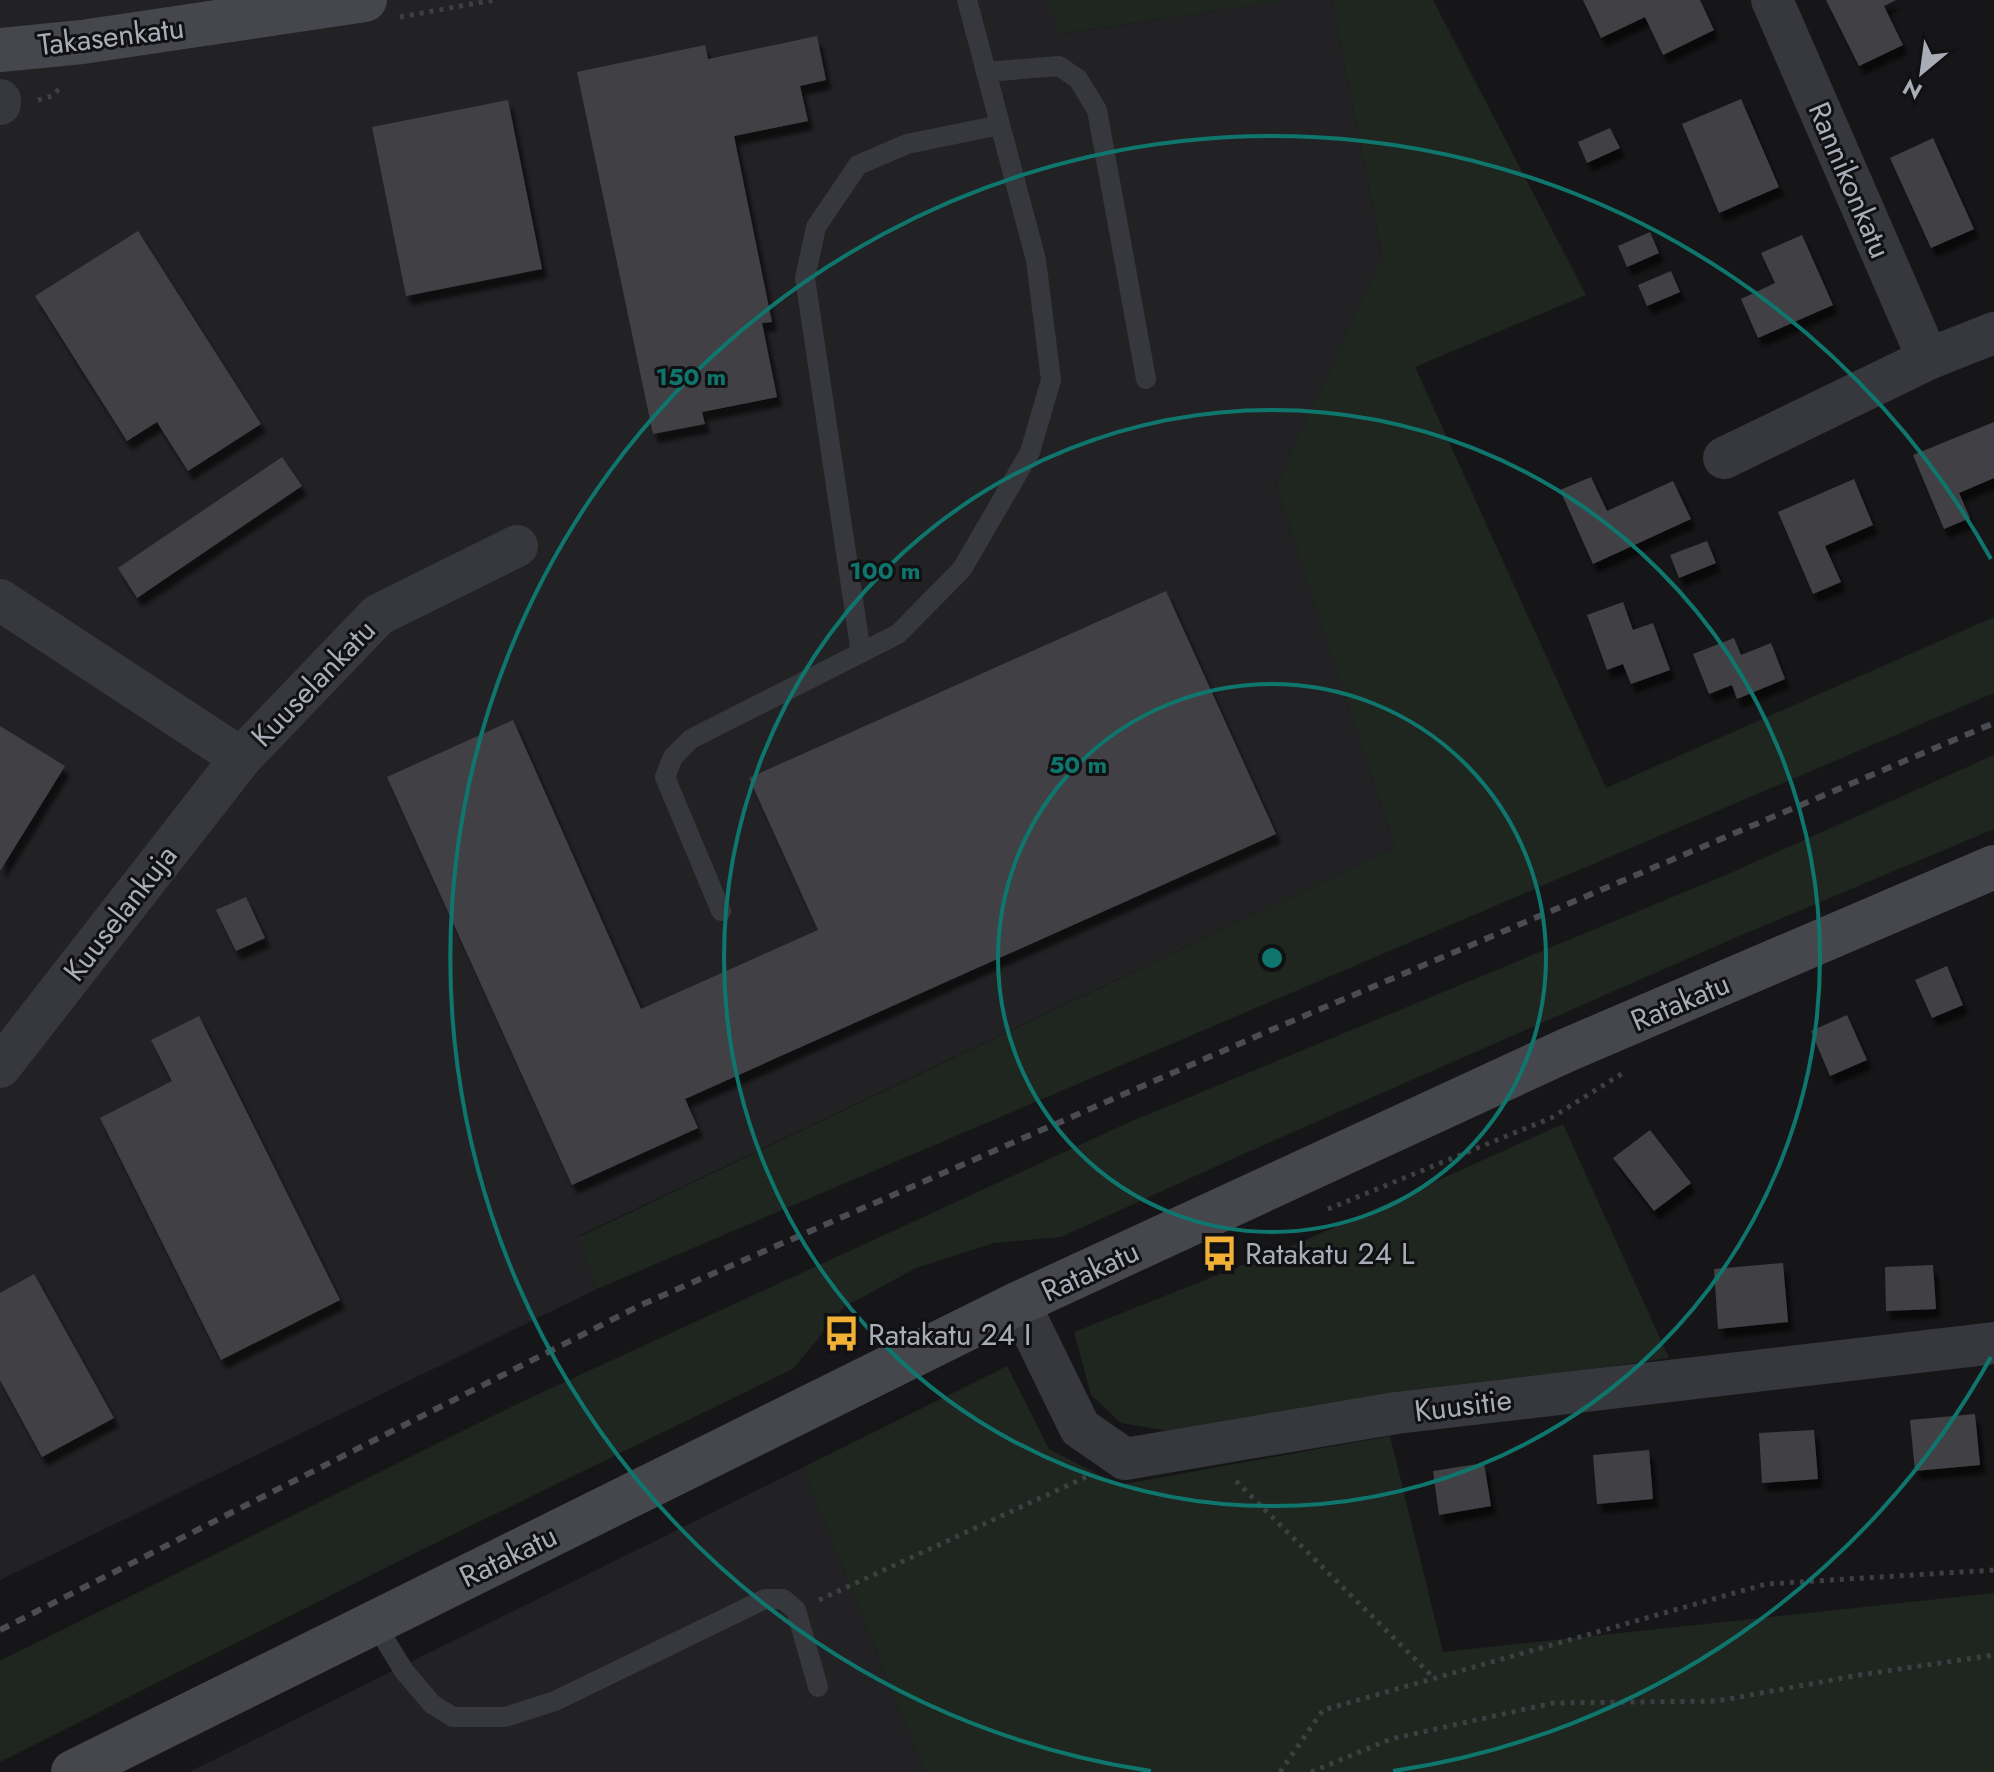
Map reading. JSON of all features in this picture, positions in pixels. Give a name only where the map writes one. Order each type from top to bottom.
[{"type":"street","name":"Takasenkatu","points":[[0,50],[82,42],[365,0]]},
{"type":"street","name":"Rannikonkatu","points":[[1772,0],[1928,359]]},
{"type":"street","points":[[1724,458],[1928,359],[1994,333]]},
{"type":"street","name":"Kuuselankatu","points":[[0,600],[241,758],[378,615],[517,546]]},
{"type":"street","name":"Kuuselankuja","points":[[0,1067],[241,758]]},
{"type":"street","name":"Ratakatu","points":[[73,1772],[1019,1303],[1567,1050],[1994,867]]},
{"type":"street","points":[[1019,1303],[1080,1428],[1125,1459]]},
{"type":"street","name":"Kuusitie","points":[[1125,1459],[1396,1413],[1994,1343]]},
{"type":"lane","points":[[721,911],[665,777],[673,757],[691,739],[898,634],[962,569],[1030,452],[1051,380],[1036,260],[967,0]]},
{"type":"lane","points":[[986,72],[1059,66],[1078,79],[1097,110],[1146,379]]},
{"type":"lane","points":[[861,653],[805,278],[816,227],[858,165],[907,144],[1000,125]]},
{"type":"lane","points":[[374,1622],[404,1671],[432,1704],[453,1717],[505,1717],[555,1701],[765,1599],[783,1599],[796,1610],[818,1687]]},
{"type":"path","points":[[1202,1446],[1434,1678]]},
{"type":"path","points":[[796,1610],[1125,1459]]},
{"type":"path","points":[[1280,1772],[1323,1710],[1766,1584],[1994,1570]]},
{"type":"path","points":[[1311,1772],[1391,1739],[1553,1703],[1718,1701],[1859,1675],[1994,1655]]},
{"type":"shaded area","points":[[0,0],[1047,0],[1062,34],[1288,0],[1332,0],[1382,256],[1276,486],[1395,847],[579,1236],[597,1289],[0,1580]]},
{"type":"shaded area","points":[[1047,0],[1288,0],[1061,34]]},
{"type":"shaded area","points":[[1332,0],[1433,0],[1586,295],[1415,367],[1606,788],[1994,617],[1994,693],[597,1289],[579,1237],[1395,847],[1276,486],[1382,256]]},
{"type":"shaded area","points":[[1994,755],[1994,829],[1730,940],[1061,1237],[994,1243],[916,1268],[844,1307],[793,1369],[417,1552],[0,1762],[0,1661],[519,1403],[1132,1121],[1728,874]]},
{"type":"shaded area","points":[[1563,1124],[1669,1358],[1168,1431],[1121,1423],[1091,1395],[1074,1332],[1308,1239]]},
{"type":"shaded area","points":[[1007,1366],[1049,1449],[1119,1485],[1390,1436],[1443,1652],[1994,1593],[1994,1772],[925,1772],[802,1468]]},
{"type":"shaded area","points":[[802,1468],[925,1772],[189,1772]]},
{"type":"building","points":[[1583,0],[1700,0],[1714,30],[1663,55],[1645,17],[1601,38]]},
{"type":"building","points":[[1826,0],[1896,0],[1884,6],[1903,45],[1859,66]]},
{"type":"building","points":[[817,36],[826,80],[800,86],[808,121],[734,136],[772,322],[762,323],[777,397],[702,412],[705,424],[653,434],[577,72],[705,45],[708,59]]},
{"type":"building","points":[[1741,99],[1779,187],[1719,213],[1682,124]]},
{"type":"building","points":[[508,100],[542,269],[406,296],[372,127]]},
{"type":"building","points":[[1610,128],[1620,148],[1587,163],[1578,142]]},
{"type":"building","points":[[1933,138],[1974,229],[1931,248],[1890,158]]},
{"type":"building","points":[[138,231],[261,424],[188,471],[157,422],[127,441],[35,296]]},
{"type":"building","points":[[1650,232],[1659,253],[1627,267],[1618,246]]},
{"type":"building","points":[[1802,235],[1833,305],[1758,338],[1741,299],[1775,283],[1761,253]]},
{"type":"building","points":[[1671,271],[1680,292],[1647,306],[1638,285]]},
{"type":"building","points":[[1994,422],[1994,478],[1959,493],[1970,518],[1944,529],[1913,455]]},
{"type":"building","points":[[282,457],[302,486],[137,598],[118,568]]},
{"type":"building","points":[[1591,477],[1607,511],[1673,481],[1691,519],[1593,564],[1560,490]]},
{"type":"building","points":[[1854,479],[1873,525],[1825,546],[1841,582],[1813,594],[1778,512]]},
{"type":"building","points":[[1707,541],[1716,563],[1679,578],[1670,555]]},
{"type":"building","points":[[1166,591],[1276,834],[685,1099],[698,1128],[572,1185],[387,777],[513,720],[641,1009],[818,930],[749,778]]},
{"type":"building","points":[[1623,602],[1633,630],[1653,623],[1670,670],[1631,684],[1623,664],[1607,670],[1587,615]]},
{"type":"building","points":[[1734,638],[1741,655],[1771,643],[1785,679],[1737,699],[1732,685],[1709,694],[1693,654]]},
{"type":"building","points":[[0,726],[65,766],[0,871]]},
{"type":"building","points":[[246,897],[265,938],[236,951],[216,910]]},
{"type":"building","points":[[1947,966],[1963,1005],[1932,1018],[1915,980]]},
{"type":"building","points":[[1847,1015],[1867,1060],[1830,1076],[1811,1031]]},
{"type":"building","points":[[199,1016],[340,1300],[221,1360],[100,1118],[172,1081],[151,1040]]},
{"type":"building","points":[[1650,1130],[1691,1183],[1654,1211],[1613,1158]]},
{"type":"building","points":[[1783,1263],[1788,1322],[1718,1329],[1714,1269]]},
{"type":"building","points":[[1933,1265],[1936,1309],[1886,1311],[1885,1267]]},
{"type":"building","points":[[34,1274],[114,1418],[42,1457],[0,1380],[0,1293]]},
{"type":"building","points":[[1975,1414],[1980,1465],[1915,1471],[1910,1420]]},
{"type":"building","points":[[1814,1430],[1818,1479],[1762,1483],[1759,1433]]},
{"type":"building","points":[[1649,1450],[1653,1499],[1597,1504],[1593,1455]]},
{"type":"building","points":[[1484,1463],[1491,1506],[1439,1515],[1433,1471]]},
{"type":"railway","points":[[0,1630],[641,1305],[1264,1033],[1994,723]]},
{"type":"place","name":"Ratakatu 24 L","points":[[1219,1253]]},
{"type":"place","name":"Ratakatu 24 I","points":[[842,1334]]}]
